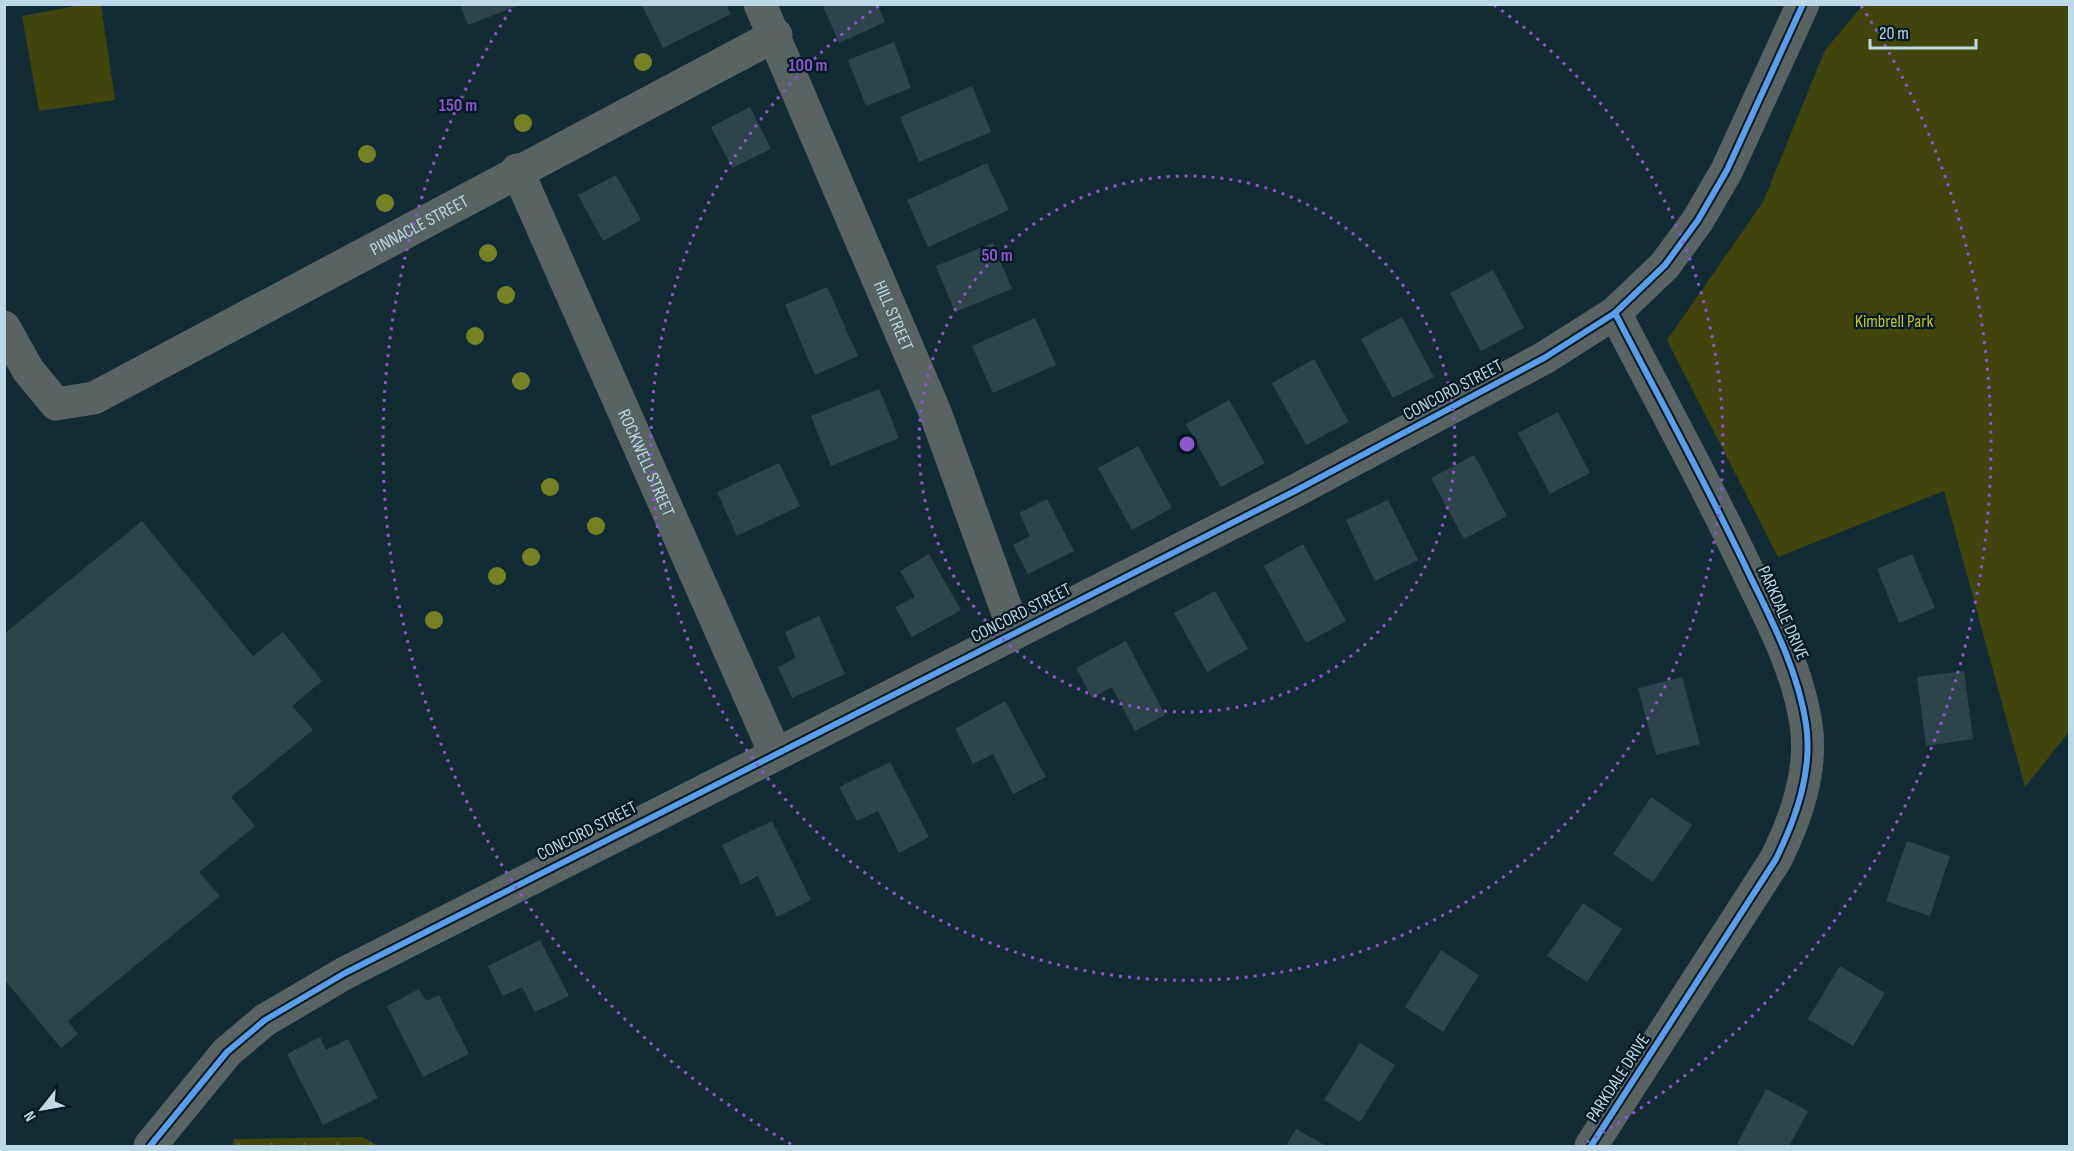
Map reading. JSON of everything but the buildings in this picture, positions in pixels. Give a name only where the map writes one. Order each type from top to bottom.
[{"type":"street","name":"HILL STREET","points":[[760,4],[776,35],[935,412],[1015,633]]},
{"type":"street","name":"CONCORD STREET","points":[[150,1146],[227,1052],[265,1020],[345,973],[443,921],[1015,633],[1467,401],[1544,358],[1615,313],[1665,265],[1698,220],[1727,170],[1803,4]]},
{"type":"street","name":"PINNACLE STREET","points":[[4,327],[28,370],[56,404],[94,398],[517,170],[776,35]]},
{"type":"street","name":"ROCKWELL STREET","points":[[517,170],[775,753]]},
{"type":"street","name":"PARKDALE DRIVE","points":[[1591,1146],[1776,859],[1795,820],[1805,773],[1806,725],[1796,682],[1779,636],[1732,537],[1615,313]]},
{"type":"green space","points":[[81,5],[101,5],[115,100],[39,111],[22,16]]},
{"type":"green space","name":"Kimbrell Park","points":[[1863,5],[2069,5],[2069,732],[2025,787],[1944,491],[1778,557],[1667,340],[1763,202],[1825,50]]},
{"type":"green space","points":[[362,1137],[379,1146],[233,1146],[234,1139]]},
{"type":"cycle path","points":[[150,1146],[227,1052],[265,1020],[345,973],[1293,492],[1544,358],[1615,313],[1665,265],[1698,220],[1727,170],[1803,4]]},
{"type":"cycle path","points":[[1591,1146],[1776,859],[1801,794],[1808,742],[1802,704],[1784,648],[1718,510],[1615,313]]}]
